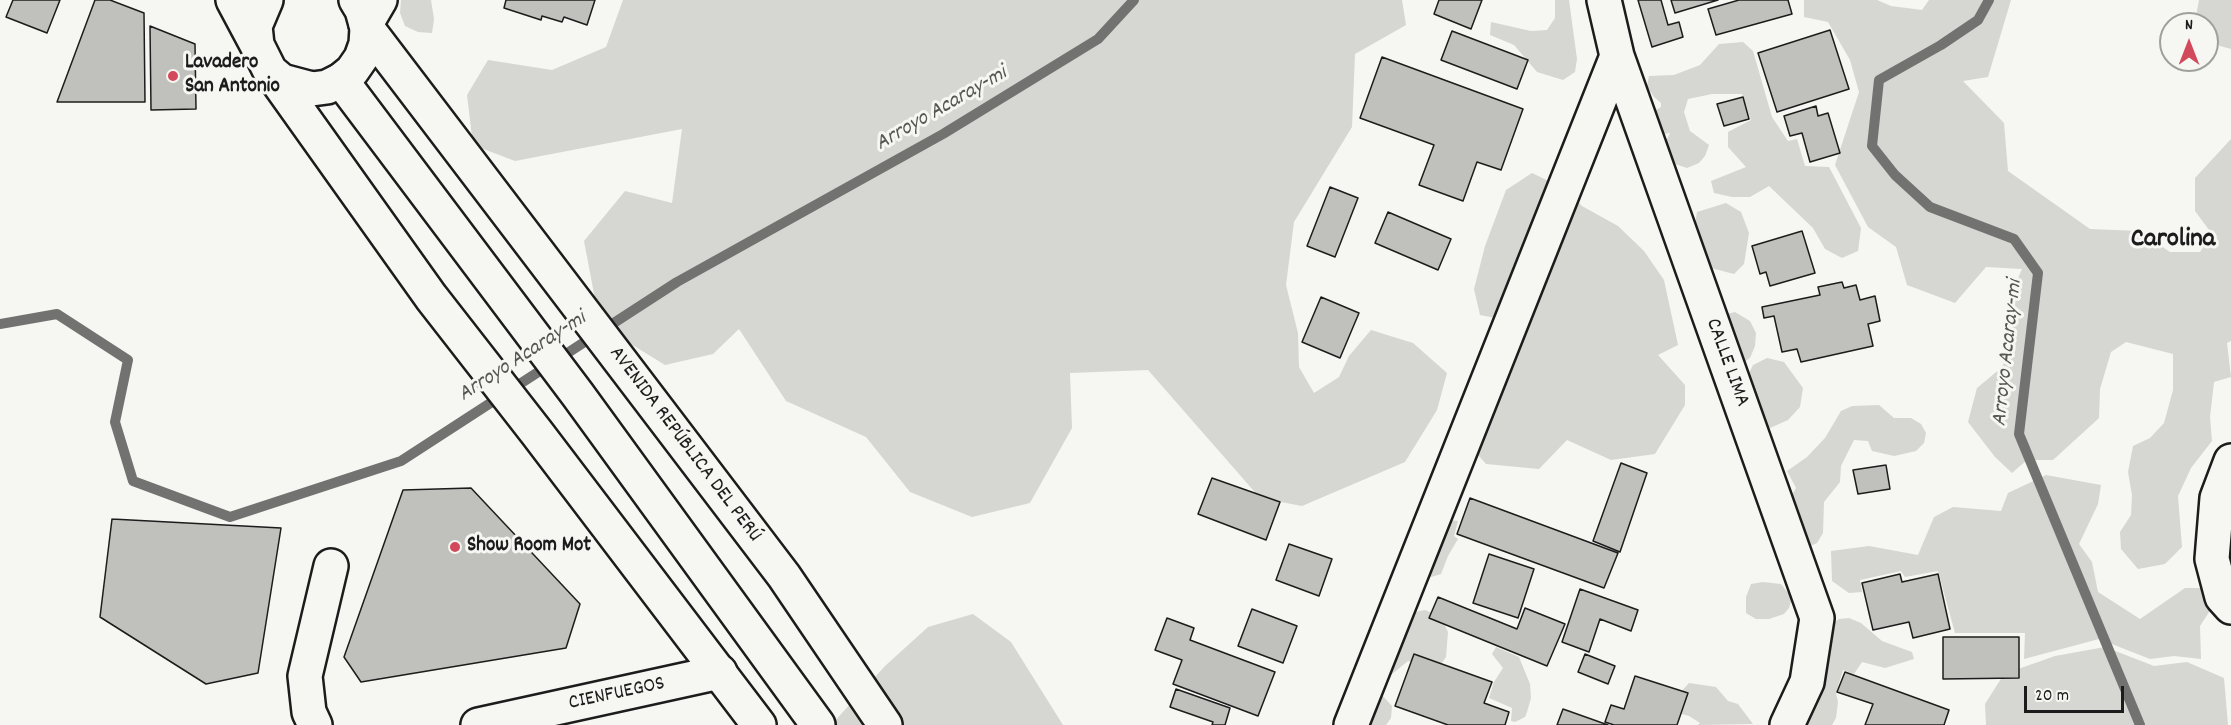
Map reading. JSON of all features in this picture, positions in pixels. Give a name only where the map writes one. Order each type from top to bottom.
[{"type":"main road","points":[[233,0],[263,58],[430,297],[537,433],[759,725]]},
{"type":"main road","points":[[266,0],[255,26],[263,58],[289,84],[312,89],[327,87],[352,71],[361,58],[366,44],[367,13]]},
{"type":"main road","name":"CALLE LIMA","points":[[1604,0],[1617,56],[1817,618],[1807,682],[1787,725]]},
{"type":"main road","name":"AVENIDA REPÚBLICA DEL PERÚ","points":[[367,13],[531,246],[784,576],[885,725]]},
{"type":"main road","points":[[1351,725],[1617,56]]},
{"type":"main road","points":[[341,80],[578,394],[818,725]]},
{"type":"main road","points":[[2231,461],[2217,498],[2212,560],[2222,597],[2231,607]]},
{"type":"main road","points":[[315,725],[309,712],[305,676],[331,566]]},
{"type":"main road","name":"CIENFUEGOS","points":[[478,725],[720,672]]},
{"type":"shaded area","points":[[401,0],[431,0],[434,19],[432,33],[418,32],[405,26],[400,13]]},
{"type":"shaded area","points":[[623,0],[1402,0],[1406,25],[1355,54],[1352,127],[1294,222],[1286,285],[1298,333],[1299,367],[1314,393],[1339,377],[1349,356],[1371,330],[1413,343],[1447,373],[1437,410],[1405,462],[1302,506],[1260,498],[1148,370],[1070,373],[1072,428],[1030,503],[972,517],[910,492],[866,437],[786,401],[739,329],[713,354],[665,365],[600,325],[584,241],[625,191],[672,203],[682,129],[515,161],[473,145],[467,95],[488,60],[552,70],[606,47]]},
{"type":"shaded area","points":[[1555,0],[1569,0],[1577,59],[1575,72],[1563,80],[1537,72],[1514,45],[1490,35],[1491,22],[1531,31],[1547,30],[1555,18]]},
{"type":"shaded area","points":[[1804,0],[1877,0],[1891,6],[1922,10],[1929,0],[2011,0],[1988,77],[1963,81],[2004,123],[2008,171],[2090,229],[2139,231],[2170,252],[2200,252],[2212,234],[2195,211],[2195,178],[2231,139],[2231,341],[2227,343],[2231,377],[2214,382],[2210,417],[2212,441],[2191,468],[2178,496],[2182,547],[2165,564],[2138,569],[2121,549],[2120,532],[2131,515],[2132,495],[2128,472],[2133,446],[2150,438],[2164,423],[2173,390],[2173,354],[2126,342],[2111,352],[2100,389],[2099,418],[2053,460],[2027,460],[2012,473],[1995,457],[1968,422],[1977,388],[2001,368],[2015,346],[2005,322],[2011,294],[2022,269],[1986,267],[1955,303],[1907,285],[1896,247],[1868,227],[1835,165],[1859,92],[1850,60],[1828,22],[1804,17]]},
{"type":"shaded area","points":[[2199,0],[2231,0],[2231,49],[2219,45],[2219,12],[2197,12]]},
{"type":"shaded area","points":[[1743,42],[1753,51],[1772,117],[1788,141],[1797,139],[1805,166],[1829,167],[1861,228],[1858,251],[1842,258],[1825,249],[1813,228],[1769,186],[1750,197],[1732,197],[1714,193],[1711,181],[1746,167],[1728,147],[1728,132],[1751,120],[1742,94],[1712,94],[1688,99],[1684,112],[1690,131],[1709,145],[1705,156],[1699,163],[1687,168],[1675,164],[1668,154],[1666,141],[1670,133],[1658,135],[1651,127],[1654,111],[1661,107],[1661,103],[1647,86],[1649,76],[1674,75],[1700,65],[1719,44]]},
{"type":"shaded area","points":[[1532,173],[1567,190],[1582,206],[1618,226],[1644,251],[1664,280],[1678,345],[1658,355],[1685,385],[1685,405],[1655,454],[1611,460],[1567,440],[1539,469],[1486,464],[1463,438],[1521,323],[1480,315],[1474,289],[1485,246],[1506,190]]},
{"type":"shaded area","points":[[1726,203],[1741,212],[1749,233],[1744,264],[1734,274],[1707,267],[1694,231],[1697,212]]},
{"type":"shaded area","points":[[1735,312],[1750,321],[1756,333],[1755,346],[1750,358],[1741,364],[1723,315]]},
{"type":"shaded area","points":[[1767,358],[1784,362],[1803,388],[1800,407],[1788,420],[1770,428],[1752,423],[1741,390],[1753,365]]},
{"type":"shaded area","points":[[1879,405],[1894,418],[1911,418],[1921,424],[1926,433],[1924,443],[1916,451],[1894,456],[1872,451],[1868,441],[1854,440],[1841,466],[1840,482],[1824,502],[1823,533],[1817,543],[1808,547],[1788,502],[1796,488],[1787,471],[1807,457],[1825,438],[1841,411],[1852,406]]},
{"type":"shaded area","points":[[2046,475],[2101,485],[2098,504],[2079,544],[2092,562],[2098,592],[2140,619],[2185,588],[2203,588],[2213,606],[2200,626],[2201,659],[2174,656],[2150,659],[2099,639],[2024,659],[2025,633],[1955,633],[1938,571],[1905,577],[1901,571],[1860,580],[1862,592],[1849,593],[1832,581],[1831,551],[1869,546],[1918,555],[1934,517],[1953,507],[2001,511],[2008,493]]},
{"type":"shaded area","points":[[1428,517],[1458,521],[1454,536],[1458,539],[1441,574],[1421,580]]},
{"type":"shaded area","points":[[1763,582],[1781,584],[1792,598],[1784,614],[1769,619],[1756,619],[1746,613],[1746,597],[1751,584]]},
{"type":"shaded area","points":[[1425,610],[1440,616],[1448,632],[1446,657],[1439,667],[1408,661],[1392,674],[1383,677],[1401,622],[1415,612]]},
{"type":"shaded area","points":[[973,614],[1011,642],[1063,725],[831,725],[885,666],[928,627]]},
{"type":"shaded area","points":[[1849,618],[1861,623],[1882,641],[1912,652],[1914,659],[1885,668],[1862,662],[1854,674],[1843,670],[1836,693],[1838,702],[1836,718],[1832,725],[1793,725],[1827,628],[1839,619]]},
{"type":"shaded area","points":[[1496,647],[1519,657],[1530,684],[1531,698],[1527,712],[1525,717],[1515,722],[1511,721],[1512,708],[1489,698],[1494,682],[1503,668],[1492,654]]},
{"type":"shaded area","points":[[2105,647],[2154,666],[2187,662],[2224,678],[2228,725],[1986,725],[1985,704],[2004,674],[2055,656]]},
{"type":"shaded area","points":[[1689,683],[1716,687],[1728,701],[1738,704],[1753,724],[1698,725],[1700,723],[1689,716],[1678,713],[1679,694]]},
{"type":"shaded area","points":[[1380,693],[1392,706],[1391,718],[1386,725],[1359,725]]},
{"type":"building","points":[[13,0],[60,0],[47,33],[6,17]]},
{"type":"building","points":[[95,0],[110,0],[144,13],[145,102],[57,102]]},
{"type":"building","points":[[506,0],[595,0],[587,25],[564,17],[562,22],[542,16],[541,20],[504,8]]},
{"type":"building","points":[[1439,0],[1482,0],[1471,29],[1434,14]]},
{"type":"building","points":[[1638,0],[1661,0],[1668,25],[1679,22],[1683,37],[1652,47]]},
{"type":"building","points":[[1671,0],[1718,0],[1675,13]]},
{"type":"building","points":[[1739,0],[1788,0],[1792,14],[1716,35],[1708,9]]},
{"type":"building","name":"Lavadero San Antonio","points":[[150,26],[195,44],[196,109],[151,110]]},
{"type":"building","points":[[1830,30],[1849,89],[1777,112],[1758,53]]},
{"type":"building","points":[[1452,31],[1528,60],[1517,89],[1441,60]]},
{"type":"building","points":[[1382,57],[1523,109],[1501,170],[1477,162],[1463,201],[1419,185],[1434,145],[1360,118]]},
{"type":"building","points":[[1743,97],[1749,119],[1724,126],[1717,104]]},
{"type":"building","points":[[1816,106],[1818,116],[1828,113],[1840,153],[1810,162],[1802,133],[1790,136],[1784,116]]},
{"type":"building","points":[[1330,187],[1358,198],[1335,257],[1307,246]]},
{"type":"building","points":[[1388,212],[1451,239],[1438,270],[1375,243]]},
{"type":"building","points":[[1802,231],[1815,273],[1770,286],[1766,272],[1760,274],[1752,246]]},
{"type":"building","points":[[1842,282],[1844,288],[1856,285],[1860,300],[1875,296],[1880,321],[1868,324],[1873,346],[1801,362],[1797,349],[1782,352],[1774,316],[1764,318],[1762,307],[1820,295],[1818,287]]},
{"type":"building","points":[[1321,297],[1359,313],[1340,358],[1302,342]]},
{"type":"building","points":[[1621,463],[1647,473],[1620,552],[1593,541]]},
{"type":"building","points":[[1886,465],[1890,489],[1858,494],[1853,470]]},
{"type":"building","points":[[1212,478],[1280,502],[1266,540],[1198,514]]},
{"type":"building","name":"Show Room Mot","points":[[471,488],[580,604],[566,648],[361,682],[344,657],[403,490]]},
{"type":"building","points":[[1470,498],[1618,553],[1604,588],[1457,534]]},
{"type":"building","points":[[112,519],[281,528],[258,673],[206,684],[100,617]]},
{"type":"building","points":[[1289,544],[1332,559],[1319,596],[1276,580]]},
{"type":"building","points":[[1489,554],[1534,569],[1518,618],[1473,603]]},
{"type":"building","points":[[1900,574],[1902,582],[1938,574],[1950,629],[1913,638],[1909,622],[1873,630],[1862,583]]},
{"type":"building","points":[[1580,589],[1638,610],[1631,631],[1600,619],[1589,652],[1562,642]]},
{"type":"building","points":[[1438,597],[1517,629],[1525,608],[1565,624],[1547,666],[1429,618]]},
{"type":"building","points":[[1252,609],[1297,626],[1283,663],[1238,646]]},
{"type":"building","points":[[1167,618],[1194,628],[1190,640],[1275,672],[1258,716],[1173,684],[1182,660],[1155,650]]},
{"type":"building","points":[[1943,637],[2019,637],[2019,678],[1943,679]]},
{"type":"building","points":[[1414,654],[1492,682],[1484,703],[1509,712],[1505,725],[1448,725],[1395,706]]},
{"type":"building","points":[[1585,654],[1615,666],[1608,684],[1578,672]]},
{"type":"building","points":[[1845,672],[1949,710],[1944,725],[1865,725],[1873,704],[1837,692]]},
{"type":"building","points":[[1635,676],[1688,693],[1677,725],[1614,725],[1605,722],[1611,705],[1624,709]]},
{"type":"building","points":[[1176,689],[1230,708],[1225,725],[1212,725],[1213,722],[1170,707]]},
{"type":"building","points":[[1563,709],[1608,725],[1557,725]]},
{"type":"waterway","name":"Arroyo Acaray-mi","points":[[0,324],[57,314],[128,360],[115,422],[133,481],[230,517],[401,461],[677,282],[943,134],[1098,39],[1134,0]]},
{"type":"waterway","name":"Arroyo Acaray-mi","points":[[1989,0],[1978,20],[1941,45],[1879,80],[1872,146],[1895,175],[1930,207],[2014,239],[2038,273],[2019,434],[2140,725]]},
{"type":"place","name":"Lavadero San Antonio","points":[[173,76]]},
{"type":"place","name":"Show Room Mot","points":[[455,547]]},
{"type":"district","name":"Carolina","points":[[2173,241]]}]
